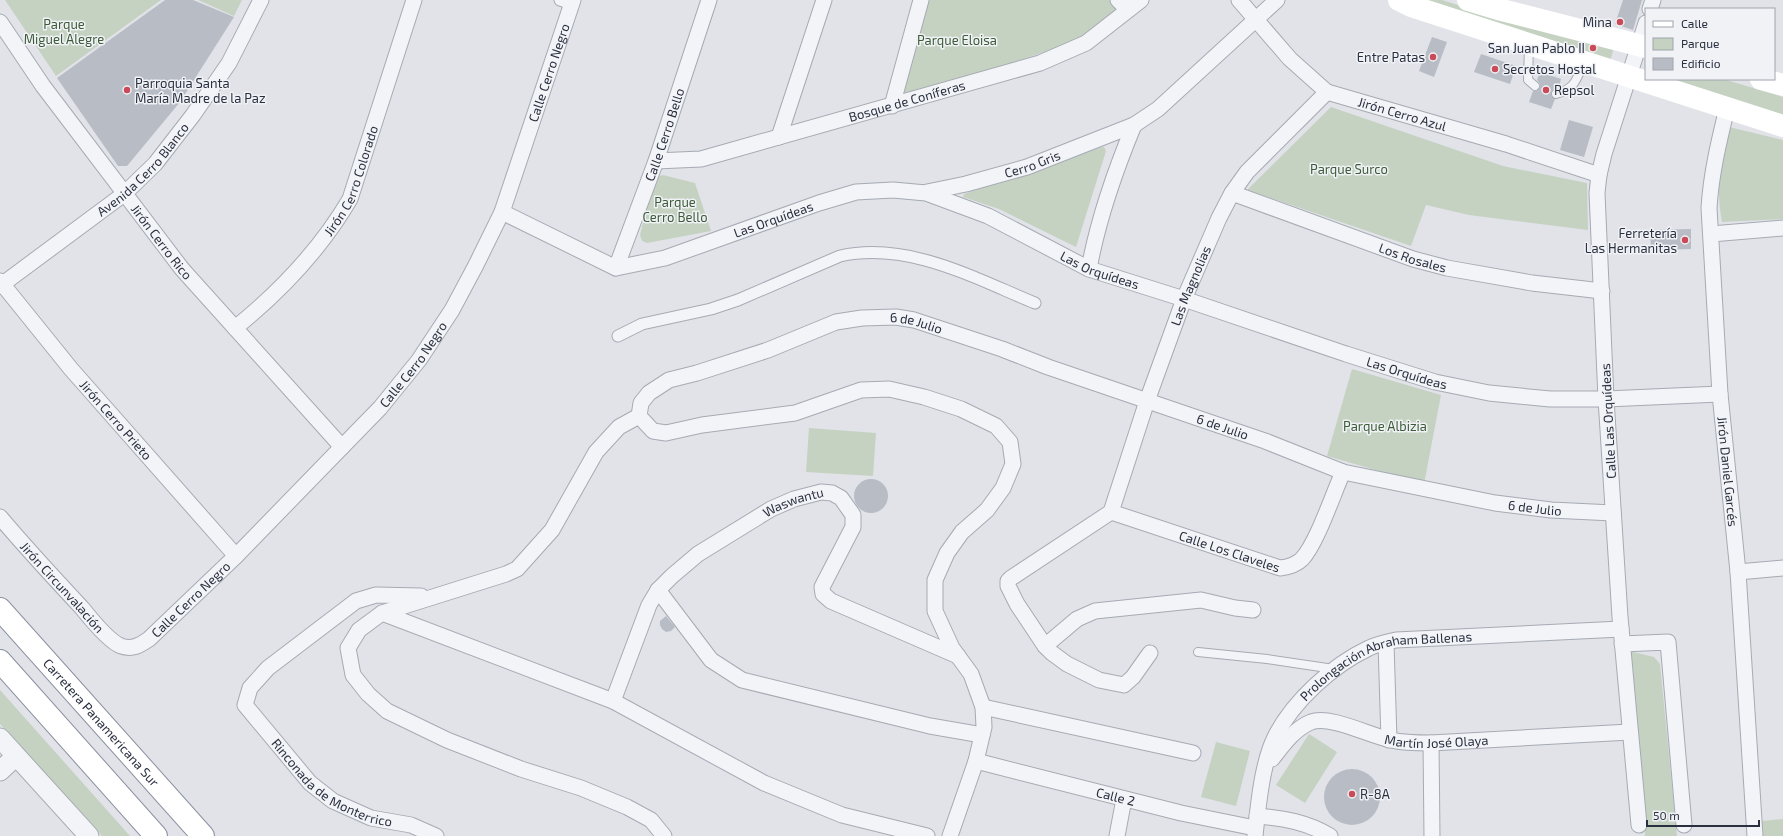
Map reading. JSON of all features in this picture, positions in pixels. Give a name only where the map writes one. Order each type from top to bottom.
[{"type":"main road","points":[[1399,0],[1411,6],[1783,126]]},
{"type":"main road","points":[[1468,0],[1643,46]]},
{"type":"main road","points":[[1765,80],[1783,85]]},
{"type":"main road","name":"Carretera Panamericana Sur","points":[[0,609],[203,836]]},
{"type":"main road","points":[[0,661],[156,836]]},
{"type":"street","name":"Avenida Cerro Blanco","points":[[1,283],[124,194],[155,164],[229,63],[261,0]]},
{"type":"street","name":"Jirón Cerro Colorado","points":[[235,328],[281,289],[313,254],[335,226],[350,199],[414,0]]},
{"type":"street","name":"Calle Cerro Bello","points":[[616,268],[656,161],[709,0]]},
{"type":"street","points":[[779,137],[824,0]]},
{"type":"street","points":[[892,106],[921,0]]},
{"type":"street","name":"Bosque de Coníferas","points":[[656,161],[701,159],[1040,63],[1086,43],[1123,5],[1141,0]]},
{"type":"street","name":"Jirón Cerro Azul","points":[[1239,0],[1290,59],[1327,92],[1506,144],[1599,175]]},
{"type":"street","name":"Cerro Gris","points":[[926,193],[966,184],[1027,167],[1134,125],[1158,109],[1277,0]]},
{"type":"street","name":"Calle Cerro Negro","points":[[132,648],[138,647],[149,639],[236,556],[380,408],[419,360],[452,310],[476,266],[502,212],[568,1]]},
{"type":"street","name":"Jirón Cerro Rico","points":[[0,22],[43,86],[182,269],[342,447]]},
{"type":"street","name":"Calle Las Orquídeas","points":[[1639,825],[1622,644],[1613,513],[1606,399],[1597,193],[1599,175],[1604,154],[1630,76],[1643,46],[1645,31]]},
{"type":"street","name":"Las Magnolias","points":[[1111,512],[1147,401],[1184,299],[1219,218],[1232,193],[1248,172],[1327,92]]},
{"type":"street","name":"Jirón Daniel Garcés","points":[[1727,108],[1710,191],[1711,234],[1720,394],[1738,572],[1755,836]]},
{"type":"street","points":[[1089,269],[1095,238],[1119,163],[1134,125]]},
{"type":"street","name":"Las Orquídeas","points":[[616,268],[665,258],[819,203],[856,192],[893,190],[926,193],[988,216],[1089,269],[1435,382],[1513,396],[1550,399],[1606,399],[1720,394]]},
{"type":"street","name":"Los Rosales","points":[[1232,193],[1413,259],[1447,268],[1532,283],[1602,291]]},
{"type":"street","points":[[502,212],[616,268]]},
{"type":"street","points":[[1711,234],[1783,228]]},
{"type":"street","points":[[618,336],[642,324],[711,309],[738,300],[840,256],[857,252],[910,255],[962,273],[1035,304]]},
{"type":"street","name":"Jirón Cerro Prieto","points":[[1,283],[77,375],[236,556]]},
{"type":"street","name":"6 de Julio","points":[[639,416],[641,403],[649,393],[669,380],[697,373],[768,350],[836,322],[862,318],[896,317],[914,320],[1002,349],[1048,367],[1265,441],[1343,472],[1495,503],[1551,510],[1613,513]]},
{"type":"street","points":[[664,836],[651,820],[627,807],[581,788],[521,769],[447,740],[387,711],[368,694],[354,675],[348,648],[359,630],[382,613],[506,574],[517,569],[552,530],[596,452],[619,427],[639,416],[653,431],[666,433],[702,425],[796,413],[861,390],[889,389],[924,397],[961,409],[996,426],[1010,442],[1013,464],[1003,488],[987,510],[962,532],[947,553],[935,580],[935,611],[952,648],[971,674],[983,706],[984,727],[976,761],[950,836]]},
{"type":"street","name":"Calle Los Claveles","points":[[1111,512],[1280,568],[1291,567],[1302,559],[1311,548],[1343,472]]},
{"type":"street","name":"Waswantu","points":[[613,701],[649,605],[658,590],[698,554],[771,509],[794,499],[820,492],[832,493],[841,498],[853,515],[854,527],[822,587],[823,594],[831,601],[958,656]]},
{"type":"street","points":[[1111,512],[1011,578],[1008,581],[1008,586],[1017,604],[1046,646],[1067,664],[1099,680],[1124,685],[1133,677],[1150,653]]},
{"type":"street","name":"Jirón Circunvalación","points":[[0,516],[23,544],[101,630],[120,646],[132,648]]},
{"type":"street","points":[[1738,572],[1783,568]]},
{"type":"street","points":[[658,590],[711,660],[742,680],[930,726],[982,735]]},
{"type":"street","name":"Rinconada de Monterrico","points":[[434,596],[376,595],[356,601],[268,668],[250,688],[245,705],[310,783],[333,801],[371,818],[411,825],[436,836]]},
{"type":"street","points":[[1046,646],[1077,619],[1095,611],[1201,600],[1234,608],[1253,610]]},
{"type":"street","points":[[382,613],[613,701],[764,783],[842,815],[927,836]]},
{"type":"street","name":"Prolongación Abraham Ballenas","points":[[1256,827],[1265,768],[1275,738],[1290,714],[1334,669],[1370,648],[1396,640],[1621,629]]},
{"type":"street","points":[[1622,644],[1668,642],[1684,826]]},
{"type":"street","points":[[1386,643],[1389,740]]},
{"type":"street","points":[[983,706],[1193,753]]},
{"type":"street","name":"Martín José Olaya","points":[[1265,768],[1295,732],[1312,722],[1333,722],[1389,740],[1430,743],[1630,732]]},
{"type":"street","points":[[0,738],[89,836]]},
{"type":"street","points":[[1430,743],[1432,836]]},
{"type":"street","points":[[0,771],[16,756]]},
{"type":"street","name":"Calle 2","points":[[976,761],[1181,813],[1256,827],[1299,822],[1316,828],[1330,836]]},
{"type":"street","points":[[1117,836],[1124,799]]},
{"type":"lane","points":[[1529,44],[1528,80],[1535,86]]},
{"type":"lane","points":[[1556,94],[1568,91],[1575,83],[1584,62]]},
{"type":"lane","points":[[1198,652],[1267,659],[1334,669]]},
{"type":"green space","name":"Parque Miguel Alegre","points":[[5,0],[161,0],[56,76]]},
{"type":"green space","points":[[198,0],[242,0],[234,16]]},
{"type":"green space","name":"Parque Eloisa","points":[[927,0],[1109,0],[1118,9],[1081,40],[898,100]]},
{"type":"green space","points":[[1420,0],[1442,0],[1493,16],[1614,47],[1610,62]]},
{"type":"green space","points":[[1660,80],[1726,80],[1783,97],[1783,117]]},
{"type":"green space","name":"Parque Surco","points":[[1331,107],[1503,166],[1587,183],[1588,230],[1469,215],[1426,205],[1411,246],[1247,190]]},
{"type":"green space","points":[[1729,127],[1783,140],[1783,219],[1722,222],[1719,185],[1721,163]]},
{"type":"green space","points":[[1104,147],[1106,151],[1076,247],[999,209],[963,197],[964,194]]},
{"type":"green space","name":"Parque Cerro Bello","points":[[663,175],[695,183],[711,231],[647,243],[642,241],[640,235],[653,182],[659,176]]},
{"type":"green space","name":"Parque Albizia","points":[[1352,369],[1441,395],[1424,484],[1327,456]]},
{"type":"green space","points":[[809,428],[876,433],[873,476],[806,472]]},
{"type":"green space","points":[[1629,651],[1654,657],[1660,664],[1677,836],[1645,836]]},
{"type":"green space","points":[[0,690],[130,836],[102,836],[0,724]]},
{"type":"green space","points":[[1309,734],[1337,752],[1305,803],[1276,785]]},
{"type":"green space","points":[[1216,742],[1250,751],[1236,806],[1201,797]]},
{"type":"green space","points":[[1783,819],[1783,836],[1763,836],[1762,821]]},
{"type":"building","name":"Parroquia Santa María Madre de la Paz","points":[[165,0],[193,0],[234,17],[180,102],[127,166],[118,166],[57,78]]},
{"type":"building","points":[[1623,0],[1642,0],[1633,30],[1615,24]]},
{"type":"building","name":"Entre Patas","points":[[1432,37],[1447,42],[1434,77],[1419,71]]},
{"type":"building","name":"Secretos Hostal","points":[[1481,54],[1516,66],[1510,84],[1474,72]]},
{"type":"building","name":"Repsol","points":[[1540,72],[1561,79],[1559,87],[1554,89],[1551,93],[1551,96],[1555,99],[1551,109],[1529,102],[1533,91],[1537,91],[1540,87],[1537,80]]},
{"type":"building","points":[[1569,120],[1593,127],[1584,157],[1560,150]]},
{"type":"building","points":[[1691,229],[1691,249],[1651,250],[1650,230]]},
{"type":"building","points":[[874,479],[881,481],[886,486],[888,496],[886,506],[881,511],[868,513],[861,511],[856,506],[854,493],[856,486],[861,481]]},
{"type":"building","points":[[666,616],[675,627],[671,631],[666,632],[662,629],[660,621]]},
{"type":"building","name":"R-8A","points":[[1347,769],[1357,769],[1372,777],[1378,786],[1380,797],[1378,808],[1372,817],[1357,825],[1347,825],[1336,820],[1329,813],[1324,802],[1324,792],[1329,781],[1336,774]]},
{"type":"place","name":"Mina","points":[[1620,22]]},
{"type":"place","name":"San Juan Pablo II","points":[[1593,48]]},
{"type":"place","name":"Entre Patas","points":[[1433,57]]},
{"type":"place","name":"Secretos Hostal","points":[[1495,69]]},
{"type":"place","name":"Parroquia Santa María Madre de la Paz","points":[[127,90]]},
{"type":"place","name":"Repsol","points":[[1546,90]]},
{"type":"place","name":"Ferretería Las Hermanitas","points":[[1685,240]]},
{"type":"place","name":"R-8A","points":[[1352,794]]}]
